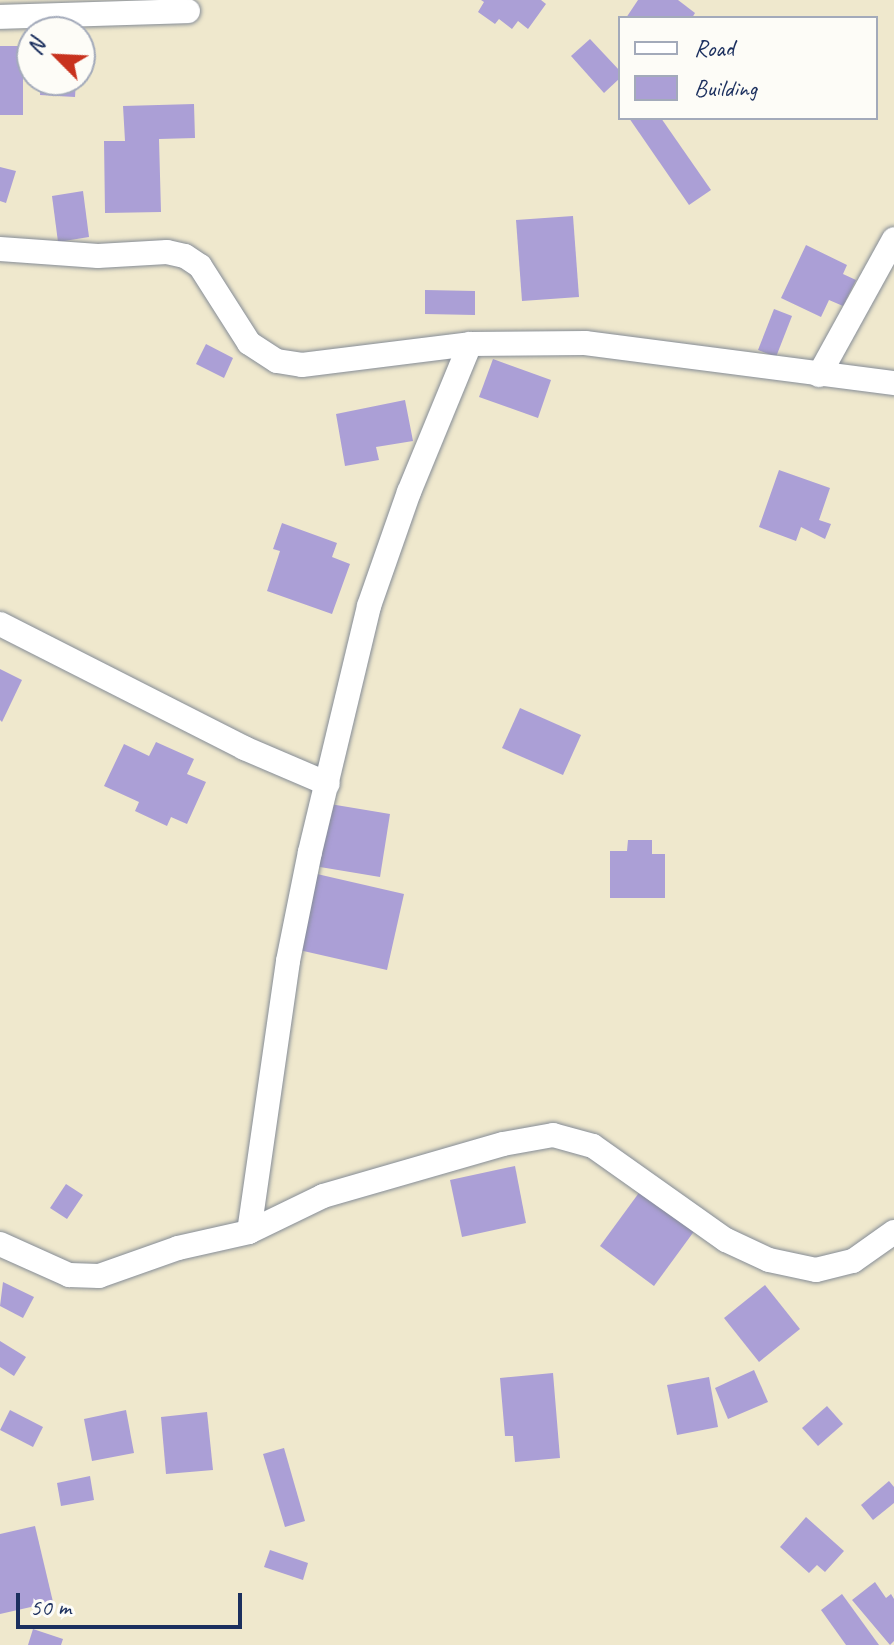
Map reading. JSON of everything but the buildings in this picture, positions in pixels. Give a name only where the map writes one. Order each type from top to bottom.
[{"type":"street","points":[[0,17],[188,11]]},
{"type":"street","points":[[819,375],[894,239]]},
{"type":"street","points":[[0,249],[98,256],[167,252],[185,256],[200,266],[249,343],[277,361],[302,365],[470,344],[585,343],[894,383]]},
{"type":"street","points":[[249,1232],[288,961],[369,606],[409,492],[470,344]]},
{"type":"street","points":[[0,624],[244,748],[328,784]]},
{"type":"street","points":[[0,1244],[69,1275],[99,1276],[178,1248],[249,1232],[323,1196],[503,1144],[553,1135],[593,1146],[726,1240],[769,1260],[816,1270],[853,1261],[894,1232]]}]
